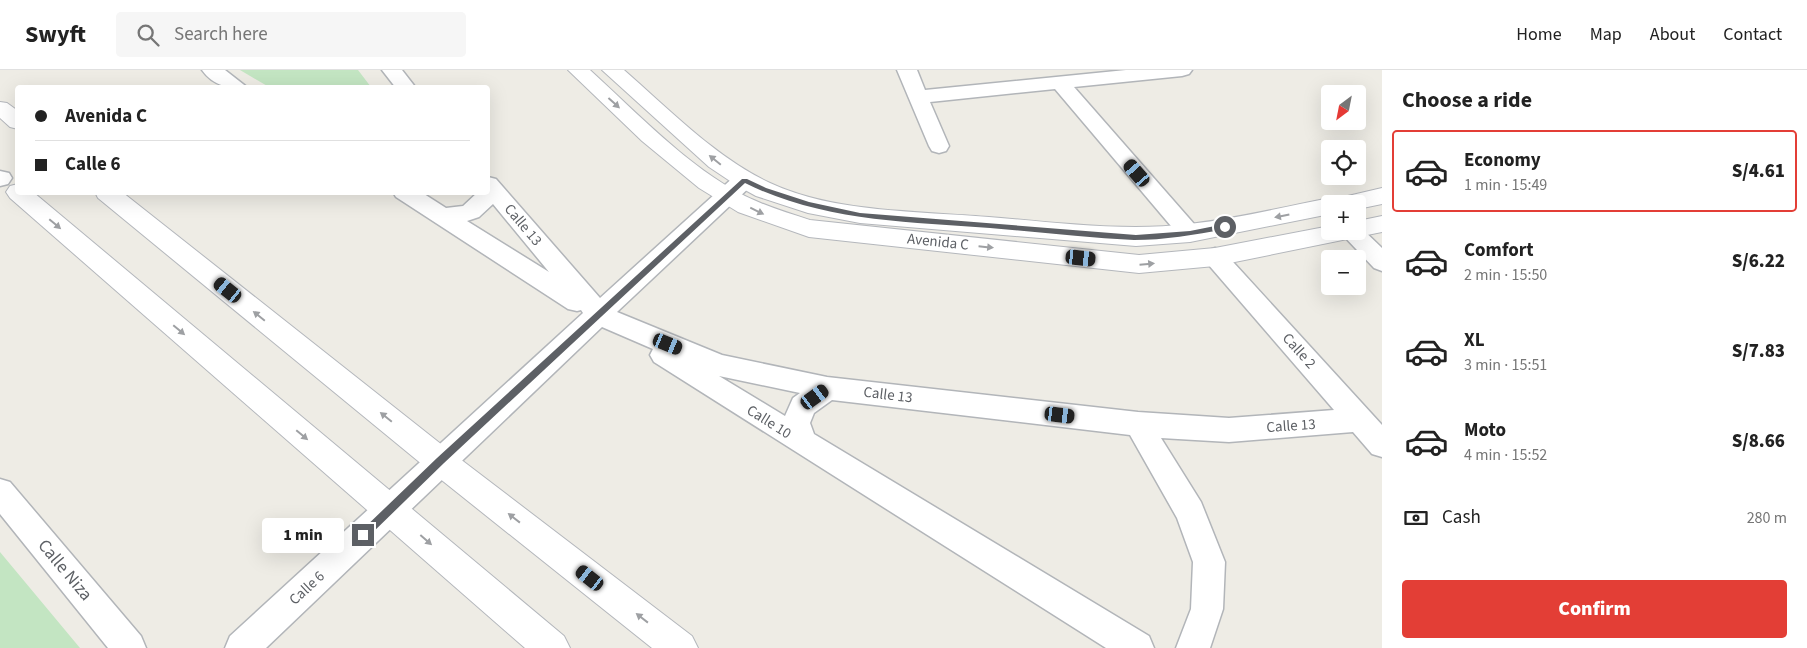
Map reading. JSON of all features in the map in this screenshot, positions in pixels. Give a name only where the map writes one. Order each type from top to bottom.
[{"type":"street","points":[[212,70],[234,85]]},
{"type":"street","points":[[392,70],[404,85]]},
{"type":"street","name":"Avenida C","points":[[578,70],[682,164],[736,188],[764,190],[808,205],[860,215],[1136,237],[1190,233],[1321,208]]},
{"type":"street","name":"Avenida C","points":[[612,70],[717,162],[736,188],[767,215],[809,228],[1139,264],[1216,257],[1321,236]]},
{"type":"street","points":[[907,70],[938,146]]},
{"type":"street","points":[[918,96],[1182,70]]},
{"type":"street","points":[[1059,82],[1190,233]]},
{"type":"street","points":[[0,108],[15,120]]},
{"type":"street","name":"Calle 13","points":[[490,186],[599,315],[719,365],[827,388],[1138,424],[1229,430],[1360,420]]},
{"type":"street","name":"Calle 6","points":[[242,648],[440,461],[736,188]]},
{"type":"street","points":[[20,195],[552,648]]},
{"type":"street","points":[[110,195],[440,461],[680,648]]},
{"type":"street","name":"Calle 10","points":[[408,195],[804,443],[1137,648]]},
{"type":"street","points":[[440,216],[465,215],[480,207],[486,195]]},
{"type":"street","points":[[1366,199],[1382,196]]},
{"type":"street","points":[[1366,227],[1382,224]]},
{"type":"street","points":[[1358,240],[1382,262]]},
{"type":"street","name":"Calle 2","points":[[1216,257],[1382,445]]},
{"type":"street","points":[[804,443],[796,423],[802,406],[827,388]]},
{"type":"street","points":[[1138,424],[1190,512],[1209,562],[1207,610],[1193,648]]},
{"type":"street","name":"Calle Niza","points":[[0,492],[129,648]]},
{"type":"green space","points":[[240,70],[358,70],[369,85],[266,85]]},
{"type":"green space","points":[[0,552],[80,648],[0,648]]},
{"type":"route","points":[[363,535],[440,461],[744,180],[764,190],[808,205],[860,215],[1136,237],[1190,233],[1225,227]]}]
